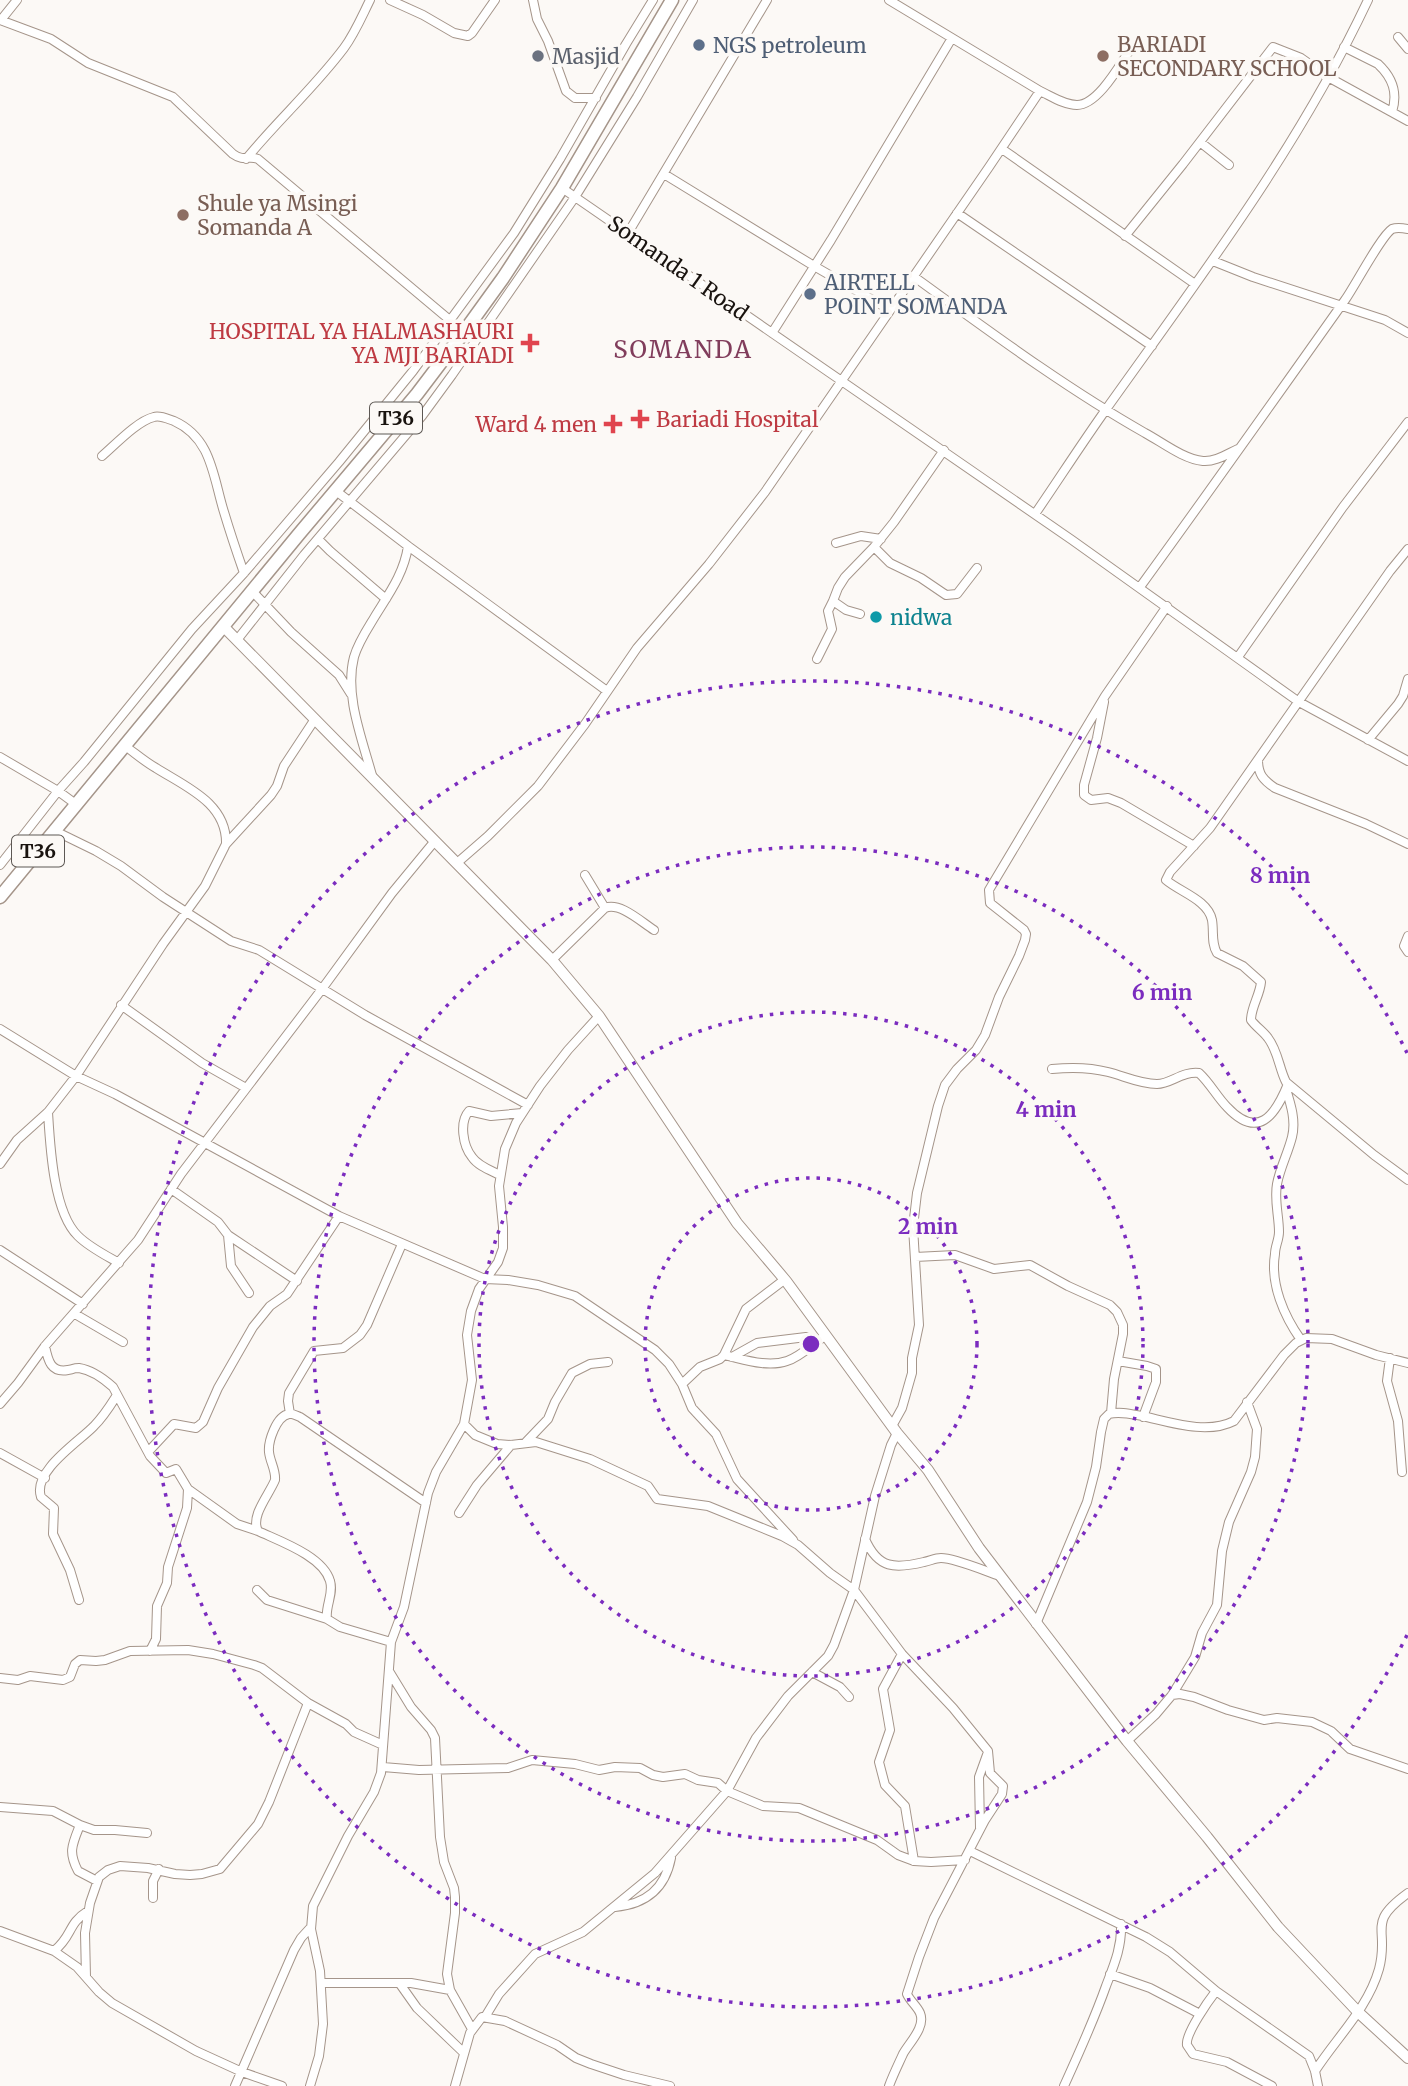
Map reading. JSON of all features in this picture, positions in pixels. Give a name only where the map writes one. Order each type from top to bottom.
[{"type":"highway","name":"T36","points":[[0,897],[417,394],[464,332],[562,188],[672,0]]},
{"type":"street","points":[[17,0],[0,20],[51,39],[88,63],[173,97],[239,158],[258,159],[464,332]]},
{"type":"street","points":[[246,159],[345,46],[370,0]]},
{"type":"street","points":[[390,0],[454,33],[468,36],[495,0]]},
{"type":"street","points":[[533,0],[537,19],[566,91],[575,98],[596,98]]},
{"type":"street","points":[[0,866],[58,791],[192,629],[244,573],[413,371],[514,233],[653,0]]},
{"type":"street","points":[[237,640],[264,604],[422,416],[452,375],[575,197],[693,0]]},
{"type":"street","points":[[628,233],[767,0]]},
{"type":"street","points":[[889,0],[1040,91],[1076,105],[1094,98],[1128,53]]},
{"type":"street","points":[[1035,514],[1262,188],[1328,77],[1368,0]]},
{"type":"street","points":[[1398,37],[1408,49]]},
{"type":"street","points":[[772,333],[952,38]]},
{"type":"street","points":[[1125,236],[1272,47],[1293,54],[1328,77],[1408,121]]},
{"type":"street","points":[[1344,47],[1378,64],[1389,77],[1395,95],[1392,112]]},
{"type":"street","points":[[457,863],[538,786],[648,635],[751,510],[1040,91]]},
{"type":"street","points":[[1200,142],[1229,165]]},
{"type":"street","points":[[1002,149],[1195,284]]},
{"type":"street","points":[[664,174],[814,267],[890,310]]},
{"type":"street","name":"Somanda 1 Road","points":[[562,188],[944,450],[1299,702],[1408,761]]},
{"type":"street","points":[[957,213],[1152,346]]},
{"type":"street","points":[[1140,587],[1342,304],[1383,238],[1392,230],[1408,229]]},
{"type":"street","points":[[1213,261],[1253,277],[1342,304],[1385,320],[1408,333]]},
{"type":"street","points":[[913,276],[1105,411],[1193,458],[1205,461],[1239,448]]},
{"type":"street","points":[[102,456],[141,423],[153,417],[171,420],[196,436],[209,456],[244,573]]},
{"type":"street","points":[[1238,657],[1343,507],[1408,422]]},
{"type":"street","points":[[817,659],[831,635],[832,624],[828,611],[838,587],[881,539],[944,450]]},
{"type":"street","points":[[336,491],[607,691]]},
{"type":"street","points":[[836,543],[861,536],[881,539]]},
{"type":"street","points":[[318,539],[386,599]]},
{"type":"street","points":[[373,779],[353,700],[351,678],[355,653],[404,568],[408,546]]},
{"type":"street","points":[[874,547],[890,564],[921,578],[946,595],[957,594],[978,568]]},
{"type":"street","points":[[1301,1340],[1284,1314],[1274,1266],[1279,1231],[1276,1184],[1292,1136],[1293,1112],[1280,1061],[1268,1038],[1251,1020],[1261,982],[1243,966],[1217,953],[1213,943],[1210,914],[1205,907],[1166,881],[1168,874],[1210,828],[1390,571],[1408,550]]},
{"type":"street","points":[[252,591],[290,632],[339,675],[353,700]]},
{"type":"street","points":[[833,601],[846,610],[860,614]]},
{"type":"street","points":[[454,2086],[472,2029],[485,2017],[499,1994],[535,1954],[583,1932],[655,1873],[727,1791],[756,1738],[788,1696],[832,1650],[854,1590],[875,1496],[910,1383],[919,1325],[913,1227],[917,1193],[938,1105],[945,1085],[976,1050],[985,1035],[1025,940],[1024,930],[990,903],[989,890],[1105,696],[1167,606]]},
{"type":"street","points":[[223,626],[552,960],[599,1016],[737,1223],[784,1280],[894,1430],[928,1470],[961,1523],[1036,1624],[1278,1927],[1359,2013],[1408,2058]]},
{"type":"street","points":[[1368,740],[1398,704],[1408,679]]},
{"type":"street","points":[[1105,696],[1084,795],[1091,800],[1108,798],[1121,803],[1194,846]]},
{"type":"street","points":[[0,1164],[17,1140],[48,1112],[76,1076],[121,1005],[215,869],[226,844],[271,795],[288,759],[314,719]]},
{"type":"street","points":[[125,746],[152,766],[196,792],[215,809],[223,824],[226,844]]},
{"type":"street","points":[[0,757],[77,805]]},
{"type":"street","points":[[1258,760],[1258,771],[1263,781],[1275,788],[1366,824],[1408,844]]},
{"type":"street","points":[[55,831],[121,866],[231,942],[259,950],[411,1041],[528,1105]]},
{"type":"street","points":[[0,1403],[19,1383],[45,1346],[138,1240],[171,1189],[246,1088],[392,893],[434,842]]},
{"type":"street","points":[[585,875],[605,908]]},
{"type":"street","points":[[552,960],[605,908],[618,908],[654,930]]},
{"type":"street","points":[[1408,936],[1404,946],[1408,952]]},
{"type":"street","points":[[121,1005],[202,1063],[246,1088]]},
{"type":"street","points":[[310,2086],[319,2056],[323,2024],[321,1983],[311,1927],[313,1906],[348,1836],[374,1792],[383,1766],[391,1642],[404,1608],[426,1503],[436,1472],[464,1424],[472,1380],[468,1322],[479,1289],[498,1262],[503,1248],[500,1175],[505,1149],[522,1113],[568,1050],[599,1016]]},
{"type":"street","points":[[1,1034],[339,1216],[485,1279],[538,1285],[575,1296],[655,1350],[669,1364],[682,1384],[692,1408],[721,1442],[737,1479],[798,1545],[854,1590],[902,1654],[953,1708],[988,1751],[990,1773],[1002,1784],[1002,1794],[934,1918],[919,1957],[907,1996],[919,2010],[920,2022],[889,2086]]},
{"type":"street","points":[[1052,1069],[1088,1067],[1155,1084],[1182,1074],[1199,1073],[1228,1108],[1247,1123],[1254,1125],[1262,1122],[1277,1107],[1287,1087]]},
{"type":"street","points":[[1287,1087],[1408,1180]]},
{"type":"street","points":[[500,1175],[472,1159],[464,1138],[464,1118],[469,1111],[491,1116],[522,1113]]},
{"type":"street","points":[[48,1112],[52,1164],[67,1219],[78,1236],[119,1263]]},
{"type":"street","points":[[171,1189],[218,1222],[228,1235],[297,1281]]},
{"type":"street","points":[[148,1452],[174,1424],[197,1428],[203,1422],[218,1388],[253,1327],[270,1306],[287,1294],[339,1216]]},
{"type":"street","points":[[228,1235],[231,1266],[249,1293]]},
{"type":"street","points":[[290,1414],[289,1393],[314,1351],[343,1348],[367,1325],[402,1244]]},
{"type":"street","points":[[0,1250],[83,1304]]},
{"type":"street","points":[[915,1257],[955,1255],[994,1269],[1030,1265],[1068,1286],[1110,1304],[1123,1325],[1123,1343],[1114,1379],[1111,1413]]},
{"type":"street","points":[[728,1356],[746,1309],[784,1280]]},
{"type":"street","points":[[75,1314],[123,1342]]},
{"type":"street","points":[[728,1356],[769,1364],[785,1362],[825,1336]]},
{"type":"street","points":[[682,1384],[700,1367],[757,1343],[806,1337],[816,1343]]},
{"type":"street","points":[[1036,1624],[1087,1502],[1104,1419],[1111,1413],[1127,1413],[1188,1425],[1213,1426],[1234,1420],[1296,1343],[1317,1337],[1332,1339],[1408,1363]]},
{"type":"street","points":[[45,1346],[50,1364],[54,1368],[89,1371],[105,1380],[117,1395],[148,1452],[166,1473],[177,1470],[188,1489],[237,1524],[291,1546],[323,1569],[331,1582],[327,1619]]},
{"type":"street","points":[[1390,1358],[1387,1381],[1398,1421],[1402,1472]]},
{"type":"street","points":[[1118,1361],[1156,1369],[1158,1377],[1143,1417]]},
{"type":"street","points":[[526,1442],[548,1419],[572,1373],[590,1364],[608,1362]]},
{"type":"street","points":[[79,1600],[70,1570],[53,1534],[54,1508],[40,1493],[45,1478],[61,1454],[92,1428],[117,1395]]},
{"type":"street","points":[[1127,1741],[1172,1695],[1195,1657],[1202,1633],[1217,1605],[1222,1551],[1228,1522],[1255,1457],[1256,1429],[1247,1402]]},
{"type":"street","points":[[290,1414],[300,1417],[426,1503]]},
{"type":"street","points":[[258,1531],[255,1527],[256,1518],[275,1480],[269,1450],[271,1440],[280,1421],[290,1414]]},
{"type":"street","points":[[464,1424],[488,1441],[511,1445],[536,1441],[580,1456],[648,1486],[657,1499],[708,1506],[798,1545]]},
{"type":"street","points":[[1399,1433],[1408,1427]]},
{"type":"street","points":[[459,1513],[477,1485],[511,1445]]},
{"type":"street","points":[[0,1453],[45,1478]]},
{"type":"street","points":[[150,1651],[156,1639],[157,1606],[167,1583],[168,1567],[187,1508],[188,1489]]},
{"type":"street","points":[[865,1539],[873,1555],[880,1562],[889,1565],[915,1564],[942,1558],[1000,1576]]},
{"type":"street","points":[[257,1590],[267,1601],[391,1642]]},
{"type":"street","points":[[0,1678],[18,1680],[30,1676],[64,1680],[80,1660],[96,1661],[130,1651],[188,1650],[213,1654],[262,1668],[308,1703],[330,1714],[354,1732],[383,1745]]},
{"type":"street","points":[[902,1654],[883,1689],[890,1730],[879,1762],[885,1785],[905,1806],[914,1861]]},
{"type":"street","points":[[388,1670],[411,1707],[434,1734],[444,1862],[455,1897],[447,1974],[450,1990],[472,2029]]},
{"type":"street","points":[[812,1672],[840,1687],[849,1697]]},
{"type":"street","points":[[1172,1695],[1194,1697],[1264,1720],[1277,1718],[1312,1722],[1331,1731],[1350,1749],[1408,1769]]},
{"type":"street","points":[[86,1977],[84,1943],[97,1881],[108,1870],[120,1866],[190,1875],[214,1871],[222,1866],[258,1824],[308,1703]]},
{"type":"street","points":[[980,1831],[979,1777],[988,1751]]},
{"type":"street","points":[[383,1766],[403,1770],[508,1768],[532,1760],[599,1769],[640,1768],[663,1777],[685,1774],[698,1780],[718,1783],[727,1791],[763,1806],[799,1808],[877,1840],[914,1861],[965,1860]]},
{"type":"street","points":[[0,1807],[53,1811],[94,1830],[147,1833]]},
{"type":"street","points":[[80,1825],[71,1847],[73,1861],[78,1871],[97,1881]]},
{"type":"street","points":[[970,1851],[1121,1924],[1170,1952],[1216,1991],[1309,2056],[1318,2086]]},
{"type":"street","points":[[614,1907],[631,1906],[652,1894],[663,1879],[672,1855]]},
{"type":"street","points":[[153,1898],[153,1881],[159,1869]]},
{"type":"street","points":[[1315,2071],[1359,2013],[1379,1968],[1382,1917],[1408,1893]]},
{"type":"street","points":[[54,1951],[65,1941],[74,1922],[89,1911]]},
{"type":"street","points":[[1065,2086],[1093,2024],[1118,1955],[1121,1924]]},
{"type":"street","points":[[235,2086],[294,1950],[311,1927]]},
{"type":"street","points":[[0,1931],[54,1951],[68,1960],[112,2003],[196,2051],[242,2072],[282,2086]]},
{"type":"street","points":[[1110,1974],[1150,1988],[1200,2014]]},
{"type":"street","points":[[321,1983],[427,1985],[450,1990]]},
{"type":"street","points":[[400,1984],[417,2008],[463,2052]]},
{"type":"street","points":[[1216,1991],[1200,2014],[1187,2042],[1193,2054],[1227,2062],[1266,2085]]},
{"type":"street","points":[[485,2017],[505,2021],[591,2064],[670,2086]]},
{"type":"place","name":"NGS petroleum","points":[[699,45]]},
{"type":"place","name":"Masjid","points":[[538,56]]},
{"type":"place","name":"BARIADI SECONDARY SCHOOL","points":[[1103,56]]},
{"type":"place","name":"Shule ya Msingi Somanda A","points":[[183,215]]},
{"type":"place","name":"AIRTELL POINT SOMANDA","points":[[810,294]]},
{"type":"place","name":"HOSPITAL YA HALMASHAURI YA MJI BARIADI","points":[[530,343]]},
{"type":"place","name":"Bariadi Hospital","points":[[640,419]]},
{"type":"place","name":"Ward 4 men","points":[[613,424]]},
{"type":"place","name":"nidwa","points":[[876,617]]},
{"type":"district","name":"SOMANDA","points":[[683,349]]}]
